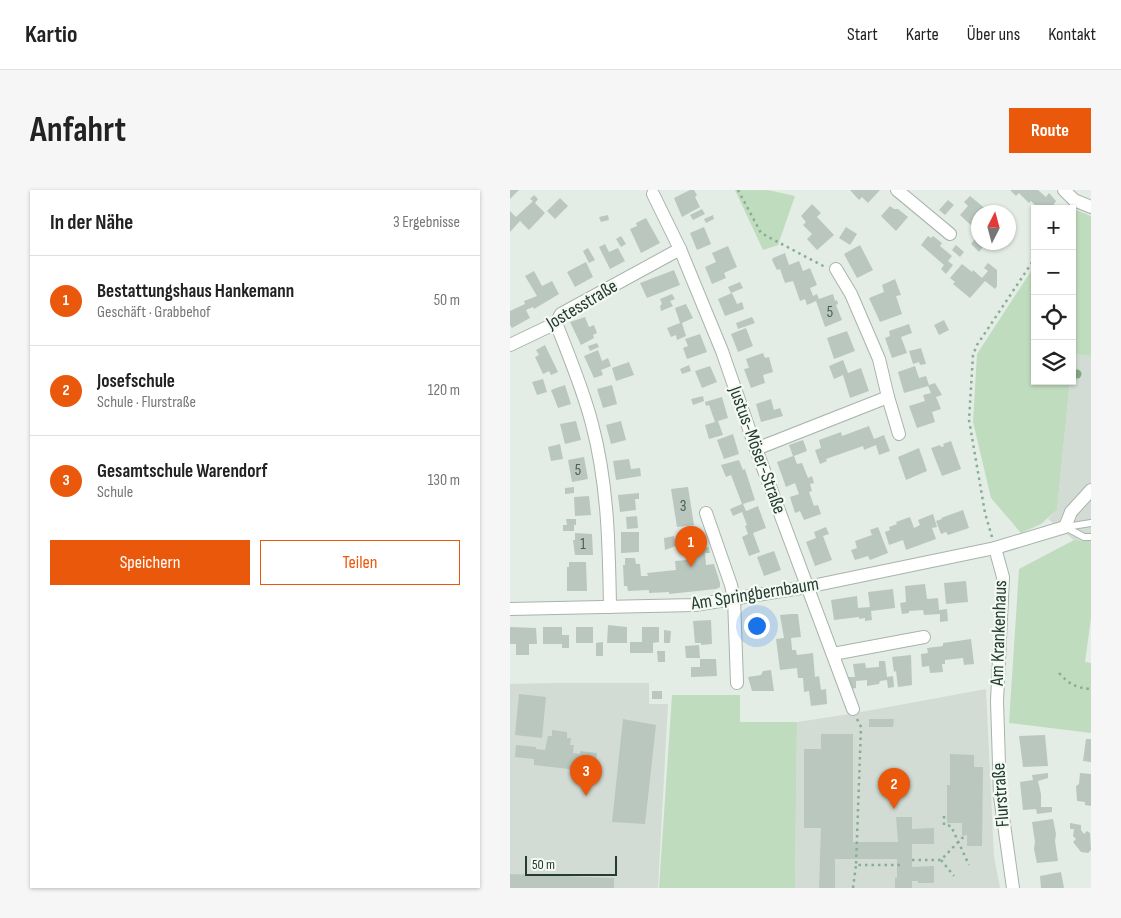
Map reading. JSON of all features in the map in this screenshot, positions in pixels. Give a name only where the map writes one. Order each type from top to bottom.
[{"type":"street","points":[[897,190],[950,234]]},
{"type":"street","points":[[1064,190],[1074,200],[1091,207]]},
{"type":"street","name":"Justus-Möser-Straße","points":[[653,194],[680,249],[722,351],[756,449],[853,709]]},
{"type":"street","name":"Jostesstraße","points":[[510,345],[556,323],[561,314],[680,249]]},
{"type":"street","points":[[836,269],[851,294],[879,359],[899,434]]},
{"type":"street","points":[[556,323],[593,424],[603,481],[609,534],[610,607]]},
{"type":"street","points":[[756,449],[888,397]]},
{"type":"street","points":[[996,548],[1065,527],[1071,512],[1091,490]]},
{"type":"street","points":[[706,513],[734,598],[737,683]]},
{"type":"street","name":"Am Springbernbaum","points":[[510,609],[695,605],[807,587],[996,548]]},
{"type":"street","name":"Am Krankenhaus","points":[[996,548],[1002,578],[996,701]]},
{"type":"street","points":[[833,654],[924,637]]},
{"type":"street","name":"Flurstraße","points":[[996,701],[1000,796],[1013,888]]},
{"type":"lane","points":[[1065,527],[1091,523]]},
{"type":"lane","points":[[1065,527],[1084,537],[1091,537]]},
{"type":"path","points":[[738,190],[761,232],[822,266],[836,269]]},
{"type":"path","points":[[996,548],[985,513],[968,420],[973,354],[977,345],[1031,264]]},
{"type":"path","points":[[1059,673],[1068,684],[1091,689]]},
{"type":"path","points":[[853,709],[861,727],[856,865],[853,888]]},
{"type":"path","points":[[944,816],[944,825],[951,826],[969,865]]},
{"type":"path","points":[[912,860],[942,860],[958,841],[965,838]]},
{"type":"path","points":[[942,860],[954,876]]},
{"type":"path","points":[[856,865],[902,865]]},
{"type":"shaded area","points":[[1076,354],[1091,356],[1091,541],[1074,540],[1048,519],[1057,510],[1070,385],[1076,385]]},
{"type":"shaded area","points":[[649,683],[649,704],[668,704],[658,888],[510,888],[510,684]]},
{"type":"shaded area","points":[[986,689],[994,856],[1000,888],[795,888],[797,722]]},
{"type":"green space","points":[[735,190],[768,190],[795,196],[778,245],[763,250]]},
{"type":"green space","points":[[1076,210],[1091,216],[1091,356],[1076,354]]},
{"type":"green space","points":[[1031,271],[1031,385],[1070,385],[1057,510],[1041,524],[1021,533],[991,498],[973,422],[977,354]]},
{"type":"green space","points":[[1074,540],[1091,541],[1091,618],[1085,662],[1091,663],[1091,733],[1009,723],[1019,569]]},
{"type":"green space","points":[[672,695],[740,695],[740,722],[797,722],[795,888],[659,888]]},
{"type":"building","points":[[510,190],[519,190],[510,199]]},
{"type":"building","points":[[694,190],[697,195],[695,197],[700,207],[682,217],[674,198]]},
{"type":"building","points":[[850,190],[880,190],[868,203],[862,197],[859,200]]},
{"type":"building","points":[[1010,190],[1038,190],[1046,197],[1049,193],[1056,201],[1054,205],[1035,205],[1031,201],[1029,203],[1019,193],[1016,196]]},
{"type":"building","points":[[534,195],[538,199],[535,203],[545,213],[529,230],[520,221],[510,232],[510,211],[516,217],[533,201],[530,199]]},
{"type":"building","points":[[970,196],[981,205],[971,205],[971,225],[960,215],[968,206],[964,202]]},
{"type":"building","points":[[560,198],[568,206],[555,219],[547,211]]},
{"type":"building","points":[[948,200],[954,205],[945,215],[939,210]]},
{"type":"building","points":[[812,204],[821,213],[817,217],[834,235],[817,250],[807,239],[812,234],[803,225],[806,222],[801,216]]},
{"type":"building","points":[[890,206],[898,209],[908,217],[896,231],[881,216]]},
{"type":"building","points":[[702,209],[705,214],[693,220],[690,215]]},
{"type":"building","points":[[608,215],[609,220],[601,222],[599,217]]},
{"type":"building","points":[[713,215],[714,219],[706,223],[704,219]]},
{"type":"building","points":[[646,218],[660,243],[641,253],[630,229],[637,226],[636,223]]},
{"type":"building","points":[[704,227],[711,244],[697,250],[690,233]]},
{"type":"building","points":[[846,227],[857,234],[850,245],[839,238]]},
{"type":"building","points":[[621,236],[626,244],[621,247],[616,239]]},
{"type":"building","points":[[928,236],[931,238],[933,236],[942,243],[940,246],[952,256],[948,261],[953,265],[946,274],[941,269],[944,265],[921,245]]},
{"type":"building","points":[[605,244],[609,252],[618,248],[625,261],[610,269],[599,247]]},
{"type":"building","points":[[860,245],[873,270],[857,278],[844,254]]},
{"type":"building","points":[[956,245],[964,252],[960,257],[952,250]]},
{"type":"building","points":[[728,246],[737,267],[724,273],[726,278],[712,284],[705,267],[716,262],[712,253]]},
{"type":"building","points":[[588,248],[595,260],[589,263],[583,251]]},
{"type":"building","points":[[785,253],[789,265],[799,261],[803,271],[810,268],[817,285],[810,288],[813,296],[817,294],[819,299],[833,294],[835,301],[837,300],[838,304],[836,305],[842,320],[825,327],[816,301],[807,305],[805,299],[800,301],[793,281],[785,283],[780,269],[777,270],[772,260]]},
{"type":"building","points":[[586,262],[593,277],[575,287],[567,272]]},
{"type":"building","points":[[988,263],[997,270],[997,286],[995,289],[985,281],[970,298],[953,284],[955,282],[950,278],[962,264],[982,278],[988,271],[984,268]]},
{"type":"building","points":[[674,270],[680,285],[647,298],[640,283]]},
{"type":"building","points":[[534,271],[542,286],[552,281],[559,294],[534,309],[533,307],[526,310],[530,318],[512,328],[510,325],[510,311],[525,304],[524,301],[537,296],[525,276]]},
{"type":"building","points":[[895,279],[901,295],[896,296],[902,314],[880,322],[869,298],[884,292],[882,285]]},
{"type":"building","points":[[740,282],[743,288],[731,293],[728,287]]},
{"type":"building","points":[[732,293],[737,304],[742,302],[744,309],[725,316],[718,299]]},
{"type":"building","points":[[672,294],[675,299],[670,301],[673,306],[661,311],[660,306],[662,304],[660,299]]},
{"type":"building","points":[[686,304],[693,318],[682,323],[686,336],[677,340],[676,335],[671,337],[667,328],[680,323],[675,308]]},
{"type":"building","points":[[585,317],[589,327],[594,325],[597,333],[593,335],[594,338],[581,345],[570,322]]},
{"type":"building","points":[[752,317],[755,323],[738,329],[736,323]]},
{"type":"building","points":[[944,320],[949,330],[939,335],[934,325]]},
{"type":"building","points":[[909,324],[912,333],[901,337],[907,353],[892,358],[885,338],[890,336],[889,331]]},
{"type":"building","points":[[746,328],[753,346],[738,352],[731,334]]},
{"type":"building","points":[[847,331],[855,351],[834,359],[827,338]]},
{"type":"building","points":[[700,334],[707,352],[687,359],[683,348],[688,346],[685,339]]},
{"type":"building","points":[[597,343],[599,347],[590,351],[588,346]]},
{"type":"building","points":[[545,345],[558,372],[551,375],[549,371],[543,374],[535,357],[539,355],[536,350]]},
{"type":"building","points":[[921,348],[926,364],[920,365],[919,362],[913,364],[909,351]]},
{"type":"building","points":[[598,350],[602,361],[608,358],[611,366],[601,370],[603,375],[594,378],[584,356]]},
{"type":"building","points":[[763,353],[765,358],[769,357],[773,372],[763,375],[765,383],[751,388],[744,369],[749,368],[746,359]]},
{"type":"building","points":[[843,360],[848,373],[861,368],[869,391],[850,398],[843,375],[834,379],[829,366]]},
{"type":"building","points":[[629,362],[634,375],[616,381],[612,368]]},
{"type":"building","points":[[689,365],[691,371],[682,374],[680,369]]},
{"type":"building","points":[[710,366],[717,382],[702,388],[695,371]]},
{"type":"building","points":[[915,366],[919,378],[926,376],[929,385],[935,383],[942,395],[936,397],[941,409],[932,412],[935,422],[917,428],[909,406],[925,401],[923,395],[931,393],[928,386],[904,393],[898,372]]},
{"type":"building","points":[[543,379],[547,392],[537,395],[532,382]]},
{"type":"building","points":[[565,385],[571,404],[558,408],[551,390]]},
{"type":"building","points":[[612,385],[617,404],[603,408],[597,389]]},
{"type":"building","points":[[703,396],[704,401],[693,405],[691,399]]},
{"type":"building","points":[[722,397],[728,418],[718,421],[723,435],[709,439],[705,425],[715,422],[709,405],[706,406],[705,402]]},
{"type":"building","points":[[771,399],[774,410],[780,408],[783,416],[761,422],[756,404]]},
{"type":"building","points":[[576,421],[581,440],[565,444],[560,424]]},
{"type":"building","points":[[621,421],[626,440],[611,444],[606,425]]},
{"type":"building","points":[[869,426],[874,439],[884,435],[890,451],[879,455],[876,445],[864,450],[863,446],[826,459],[827,461],[820,464],[815,450],[821,448],[819,440],[841,432],[842,436]]},
{"type":"building","points":[[733,434],[739,454],[724,459],[717,440]]},
{"type":"building","points":[[803,440],[807,451],[794,456],[797,464],[802,463],[808,478],[812,476],[814,483],[810,484],[812,491],[809,492],[814,506],[818,505],[821,514],[804,520],[800,511],[795,513],[790,497],[799,494],[795,483],[786,487],[777,462],[793,456],[789,445]]},
{"type":"building","points":[[951,441],[961,469],[942,476],[931,448],[940,445],[941,447],[944,446],[943,444]]},
{"type":"building","points":[[560,444],[563,459],[551,461],[548,447]]},
{"type":"building","points":[[919,448],[927,471],[906,480],[898,457]]},
{"type":"building","points":[[584,457],[588,479],[572,482],[568,460]]},
{"type":"building","points":[[629,459],[631,469],[640,468],[641,476],[616,480],[613,461]]},
{"type":"building","points":[[739,460],[743,470],[745,469],[755,500],[743,504],[746,511],[758,506],[766,528],[753,533],[760,552],[749,556],[742,537],[748,534],[742,512],[733,516],[730,509],[742,504],[731,475],[726,477],[721,465]]},
{"type":"building","points":[[574,487],[574,493],[565,494],[565,488]]},
{"type":"building","points":[[688,487],[694,525],[677,527],[671,489]]},
{"type":"building","points":[[639,493],[639,499],[635,499],[636,510],[620,512],[618,495]]},
{"type":"building","points":[[589,496],[591,515],[575,516],[574,497]]},
{"type":"building","points":[[963,510],[969,528],[948,535],[946,532],[941,534],[936,521]]},
{"type":"building","points":[[933,514],[937,527],[932,528],[936,539],[906,550],[903,540],[889,545],[885,532],[890,530],[889,527],[897,524],[896,522],[910,517],[914,528],[920,525],[918,520]]},
{"type":"building","points":[[637,516],[638,528],[627,529],[626,517]]},
{"type":"building","points":[[566,519],[576,519],[574,531],[563,531],[563,525],[567,525]]},
{"type":"building","points":[[826,527],[829,534],[823,536],[832,560],[815,566],[806,542],[816,538],[814,532]]},
{"type":"building","points":[[878,527],[888,553],[870,560],[868,556],[855,560],[851,550],[857,548],[855,541],[872,535],[870,530]]},
{"type":"building","points":[[621,532],[639,532],[639,552],[621,553]]},
{"type":"building","points":[[575,533],[592,534],[593,555],[575,555],[573,540],[575,540]]},
{"type":"building","points":[[674,536],[676,546],[665,550],[664,538]]},
{"type":"building","points":[[709,547],[710,553],[705,553],[706,565],[714,564],[720,583],[720,587],[716,589],[669,594],[669,592],[649,593],[649,590],[628,591],[627,586],[624,586],[623,565],[625,565],[625,558],[635,558],[636,564],[640,564],[641,576],[648,576],[647,573],[676,570],[675,561],[687,560],[687,555],[701,554],[701,548]]},
{"type":"building","points":[[774,551],[781,570],[764,576],[757,557]]},
{"type":"building","points":[[569,562],[586,562],[587,591],[567,591],[567,567],[569,567]]},
{"type":"building","points":[[966,581],[968,602],[946,604],[944,583]]},
{"type":"building","points":[[925,584],[927,599],[938,598],[939,610],[947,609],[948,621],[940,622],[940,614],[924,615],[923,610],[909,611],[909,613],[902,614],[900,603],[906,602],[905,586]]},
{"type":"building","points":[[893,589],[895,608],[871,611],[872,620],[865,621],[865,618],[859,619],[859,617],[834,620],[831,600],[857,596],[858,608],[870,607],[868,592]]},
{"type":"building","points":[[798,614],[801,637],[791,638],[792,650],[796,650],[797,655],[813,653],[815,677],[819,676],[821,690],[826,689],[827,704],[811,706],[809,691],[804,692],[803,678],[798,678],[797,668],[780,670],[776,639],[784,638],[780,615]]},
{"type":"building","points":[[711,620],[712,644],[701,645],[701,643],[695,643],[693,621]]},
{"type":"building","points":[[608,625],[627,627],[627,643],[607,643]]},
{"type":"building","points":[[510,627],[536,628],[537,644],[529,644],[529,655],[516,655],[516,644],[510,644]]},
{"type":"building","points":[[543,627],[562,627],[562,635],[569,635],[569,648],[562,648],[562,644],[543,644]]},
{"type":"building","points":[[576,627],[593,627],[593,643],[576,643]]},
{"type":"building","points":[[642,627],[659,627],[659,642],[653,643],[653,653],[630,653],[630,642],[642,642]]},
{"type":"building","points":[[664,630],[671,631],[670,643],[664,643]]},
{"type":"building","points":[[971,639],[974,664],[964,665],[963,658],[945,660],[945,664],[942,664],[943,672],[930,673],[929,666],[922,667],[921,654],[928,653],[927,648],[943,646],[943,643]]},
{"type":"building","points":[[603,642],[603,656],[596,656],[596,643]]},
{"type":"building","points":[[699,645],[700,658],[686,658],[685,646]]},
{"type":"building","points":[[657,651],[665,651],[665,662],[658,662]]},
{"type":"building","points":[[911,655],[912,685],[898,687],[892,657]]},
{"type":"building","points":[[700,659],[716,659],[717,676],[691,677],[691,667],[700,667]]},
{"type":"building","points":[[879,661],[885,661],[887,677],[893,676],[894,687],[888,688],[887,680],[880,681],[879,684],[867,686],[867,680],[856,681],[856,688],[851,689],[847,677],[855,677],[853,664],[865,663],[866,668],[879,667]]},
{"type":"building","points":[[771,670],[774,691],[752,691],[748,677],[761,675],[763,671]]},
{"type":"building","points":[[652,691],[662,691],[662,699],[652,699]]},
{"type":"building","points":[[519,694],[546,697],[542,738],[515,735]]},
{"type":"building","points":[[623,719],[656,725],[645,824],[612,822]]},
{"type":"building","points":[[869,719],[894,719],[893,727],[869,727]]},
{"type":"building","points":[[552,730],[567,732],[567,738],[571,738],[570,745],[574,745],[573,753],[580,754],[580,751],[597,753],[596,765],[579,763],[578,770],[534,765],[534,759],[515,757],[516,745],[545,750],[548,736],[552,736]]},
{"type":"building","points":[[821,734],[853,734],[853,842],[898,842],[896,817],[912,817],[912,829],[934,828],[934,844],[912,844],[912,867],[934,866],[934,883],[912,881],[912,888],[895,888],[897,859],[835,859],[835,888],[819,888],[821,828],[804,828],[804,749],[821,749]]},
{"type":"building","points":[[1045,735],[1048,766],[1023,767],[1019,736]]},
{"type":"building","points":[[1086,739],[1091,739],[1091,762],[1083,761]]},
{"type":"building","points":[[950,754],[974,755],[974,767],[983,767],[982,846],[967,846],[967,835],[962,836],[962,823],[947,823],[947,785],[950,785]]},
{"type":"building","points":[[1048,773],[1048,778],[1038,781],[1041,807],[1052,807],[1052,812],[1037,814],[1036,809],[1023,810],[1020,782],[1033,780],[1032,775]]},
{"type":"building","points":[[1080,773],[1091,774],[1091,806],[1085,805],[1085,802],[1077,801],[1076,786],[1079,784]]},
{"type":"building","points":[[1053,819],[1058,861],[1037,863],[1032,822]]},
{"type":"building","points":[[1070,823],[1081,825],[1081,830],[1084,834],[1087,831],[1090,833],[1091,850],[1088,853],[1081,852],[1073,842],[1076,839],[1073,836],[1074,829],[1070,829]]},
{"type":"building","points":[[1061,872],[1064,888],[1041,888],[1040,876]]},
{"type":"building","points":[[510,874],[614,878],[614,888],[510,888]]},
{"type":"place","name":"Bestattungshaus Hankemann","points":[[691,567]]},
{"type":"place","name":"Gesamtschule Warendorf","points":[[586,796]]},
{"type":"place","name":"Josefschule","points":[[894,809]]}]
